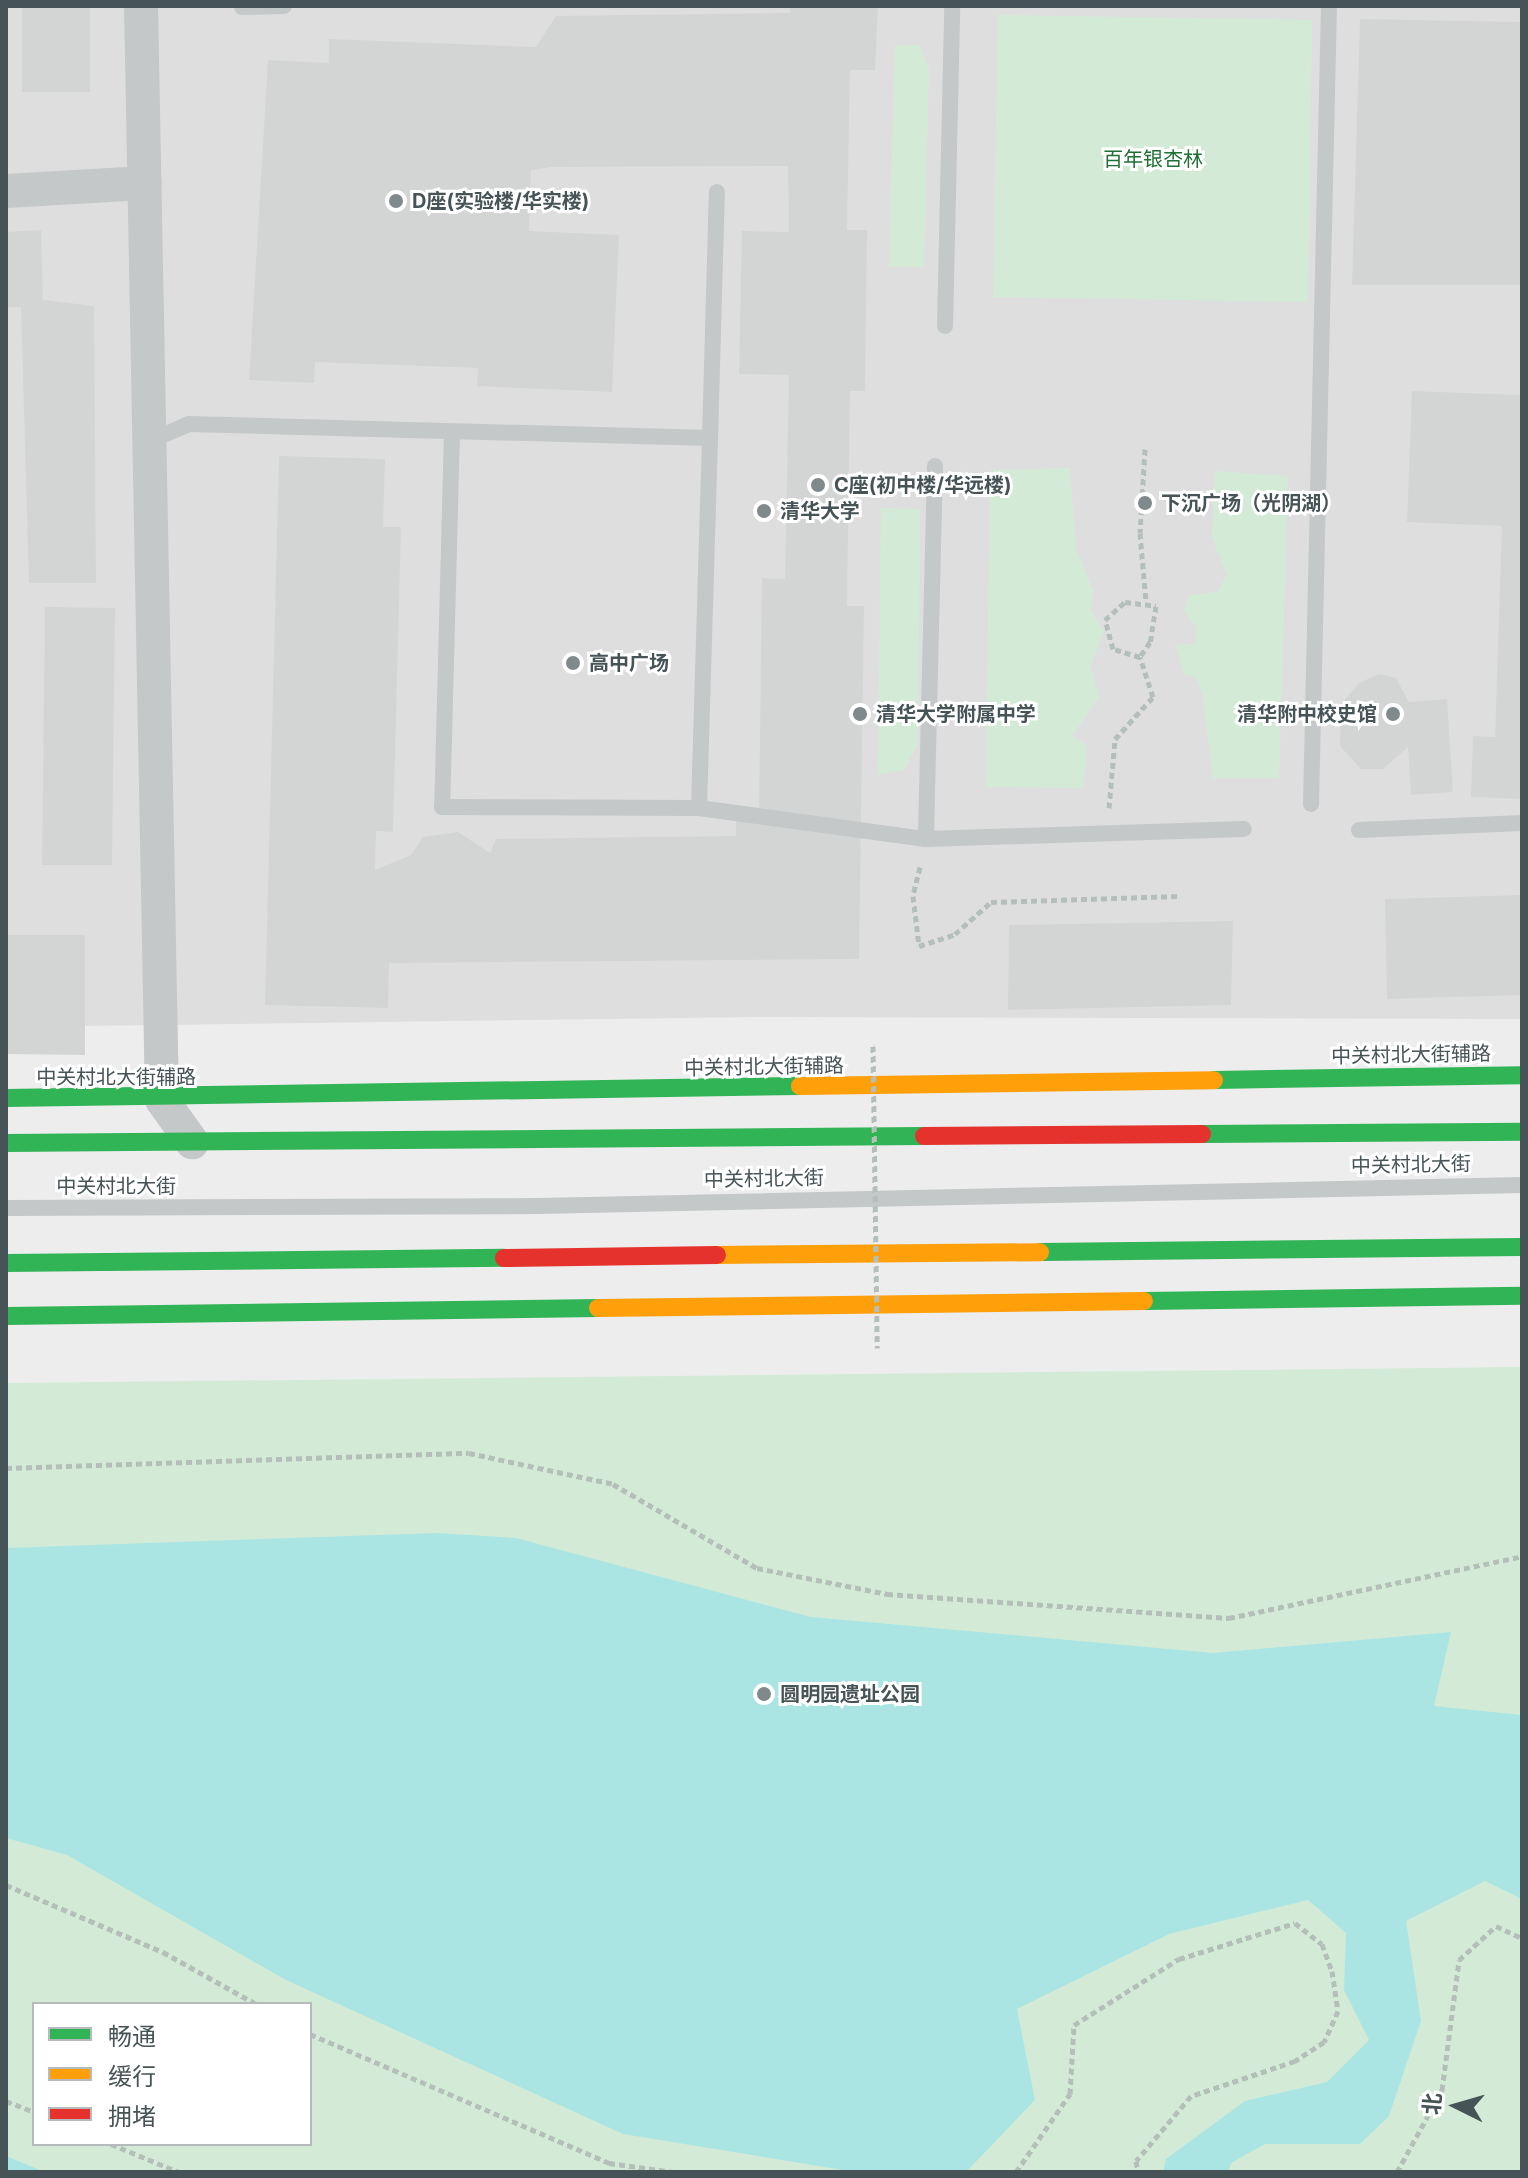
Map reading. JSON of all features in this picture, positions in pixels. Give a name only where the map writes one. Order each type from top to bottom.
[{"type":"street","points":[[141,6],[152,440],[162,1100],[192,1142]]},
{"type":"street","points":[[6,191],[145,183]]},
{"type":"street","name":"中关村北大街辅路","points":[[6,1098],[162,1100],[1522,1075]]},
{"type":"street","name":"中关村北大街","points":[[6,1143],[1522,1132]]},
{"type":"street","points":[[6,1263],[1522,1247]]},
{"type":"street","points":[[6,1316],[1522,1296]]},
{"type":"lane","points":[[242,7],[284,6]]},
{"type":"lane","points":[[945,326],[952,6]]},
{"type":"lane","points":[[1311,804],[1329,6]]},
{"type":"lane","points":[[699,808],[717,192]]},
{"type":"lane","points":[[152,440],[189,424],[710,438]]},
{"type":"lane","points":[[452,432],[442,807],[699,808],[926,839],[1244,829]]},
{"type":"lane","points":[[926,839],[935,466]]},
{"type":"lane","points":[[1359,830],[1522,823]]},
{"type":"lane","name":"中关村北大街","points":[[6,1208],[539,1206],[1522,1185]]},
{"type":"path","points":[[1145,449],[1140,533],[1146,601]]},
{"type":"path","points":[[1146,601],[1156,606],[1150,642],[1140,657],[1113,649],[1105,620],[1125,602],[1146,601]]},
{"type":"path","points":[[1107,833],[1115,739],[1153,697],[1140,657]]},
{"type":"path","points":[[926,839],[913,896],[919,946],[955,934],[991,902],[1179,896]]},
{"type":"path","points":[[873,1046],[877,1348]]},
{"type":"path","points":[[6,1468],[469,1453],[613,1484],[757,1568],[887,1594],[1229,1618],[1522,1556]]},
{"type":"path","points":[[6,1885],[163,1952],[252,2002]]},
{"type":"path","points":[[1016,2172],[1070,2094],[1074,2025],[1179,1959],[1295,1923],[1322,1944],[1332,1971],[1338,2011],[1324,2042],[1295,2061],[1191,2096],[1136,2161],[1138,2172]]},
{"type":"path","points":[[1397,2172],[1442,2090],[1459,1960],[1496,1926],[1522,1938]]},
{"type":"path","points":[[312,2035],[609,2163],[673,2172]]},
{"type":"path","points":[[6,2101],[32,2111]]},
{"type":"path","points":[[116,2146],[179,2172]]},
{"type":"shaded area","name":"清华大学","points":[[6,6],[1522,6],[1522,1019],[757,1017],[6,1027]]},
{"type":"green space","name":"百年银杏林","points":[[998,15],[1312,20],[1308,302],[993,297]]},
{"type":"green space","points":[[895,45],[919,45],[929,69],[924,267],[889,267]]},
{"type":"green space","points":[[1070,468],[1076,548],[1093,591],[1091,611],[1104,631],[1090,667],[1099,696],[1072,736],[1087,746],[1083,788],[986,787],[990,470]]},
{"type":"green space","points":[[1215,471],[1288,476],[1279,778],[1213,778],[1203,696],[1197,678],[1184,674],[1175,645],[1195,644],[1197,628],[1184,611],[1189,595],[1217,592],[1227,575],[1212,537]]},
{"type":"green space","points":[[881,508],[920,509],[918,743],[904,770],[878,775]]},
{"type":"green space","name":"圆明园遗址公园","points":[[1522,1367],[1522,2172],[6,2172],[6,1383]]},
{"type":"water","points":[[437,1533],[516,1538],[811,1617],[1213,1653],[1451,1632],[1434,1706],[1522,1715],[1522,1899],[1485,1881],[1406,1921],[1421,2021],[1389,2116],[1360,2144],[1265,2144],[1231,2163],[1229,2172],[1163,2172],[1166,2159],[1245,2101],[1327,2082],[1369,2040],[1344,1990],[1346,1933],[1308,1900],[1169,1934],[1017,2009],[1035,2100],[968,2170],[843,2170],[623,2134],[286,1980],[67,1855],[6,1838],[6,1548]]},
{"type":"water","points":[[6,2156],[45,2172],[6,2172]]},
{"type":"building","points":[[22,6],[90,6],[90,92],[22,92]]},
{"type":"building","points":[[790,6],[878,6],[875,70],[850,70],[847,230],[867,230],[865,391],[850,391],[847,606],[864,606],[859,959],[389,963],[388,1008],[265,1005],[279,456],[385,459],[383,527],[401,527],[393,832],[376,831],[375,870],[411,855],[423,837],[458,832],[490,853],[496,839],[736,836],[736,815],[759,815],[762,578],[785,579],[789,375],[739,374],[742,231],[789,232],[788,166],[552,167],[531,170],[529,231],[619,235],[612,392],[477,386],[478,368],[315,362],[314,383],[249,380],[268,60],[329,63],[329,39],[536,47],[556,16],[790,13]]},
{"type":"building","points":[[1360,19],[1522,22],[1522,285],[1352,285]]},
{"type":"building","points":[[41,230],[43,300],[94,306],[96,583],[29,583],[21,307],[6,307],[6,232]]},
{"type":"building","points":[[1412,391],[1522,395],[1522,799],[1471,797],[1473,736],[1495,737],[1502,526],[1407,522]]},
{"type":"building","points":[[45,607],[115,608],[112,865],[42,865]]},
{"type":"building","points":[[1379,674],[1396,678],[1409,702],[1447,699],[1453,792],[1411,795],[1408,747],[1383,769],[1361,769],[1340,746],[1341,704],[1359,683]]},
{"type":"building","points":[[1522,895],[1522,995],[1387,999],[1385,899]]},
{"type":"building","points":[[1233,921],[1231,1005],[1008,1010],[1009,925]]},
{"type":"building","points":[[6,935],[85,935],[85,1055],[6,1054]]},
{"type":"traffic: fast","points":[[1214,1080],[1522,1075]]},
{"type":"traffic: fast","points":[[6,1098],[800,1086]]},
{"type":"traffic: fast","points":[[1202,1134],[1522,1132]]},
{"type":"traffic: fast","points":[[6,1143],[924,1136]]},
{"type":"traffic: fast","points":[[1040,1252],[1522,1247]]},
{"type":"traffic: fast","points":[[6,1263],[504,1258]]},
{"type":"traffic: fast","points":[[1144,1301],[1522,1296]]},
{"type":"traffic: fast","points":[[6,1316],[598,1308]]},
{"type":"traffic: slow","points":[[800,1086],[1214,1080]]},
{"type":"traffic: slow","points":[[717,1255],[1040,1252]]},
{"type":"traffic: slow","points":[[598,1308],[1144,1301]]},
{"type":"traffic: jam","points":[[924,1136],[1202,1134]]},
{"type":"traffic: jam","points":[[504,1258],[717,1255]]},
{"type":"place","name":"D座(实验楼/华实楼)","points":[[396,201]]},
{"type":"place","name":"C座(初中楼/华远楼)","points":[[818,485]]},
{"type":"place","name":"下沉广场（光阴湖）","points":[[1145,503]]},
{"type":"place","name":"清华大学","points":[[764,511]]},
{"type":"place","name":"高中广场","points":[[573,663]]},
{"type":"place","name":"清华大学附属中学","points":[[860,714]]},
{"type":"place","name":"清华附中校史馆","points":[[1393,714]]},
{"type":"place","name":"圆明园遗址公园","points":[[764,1694]]}]
